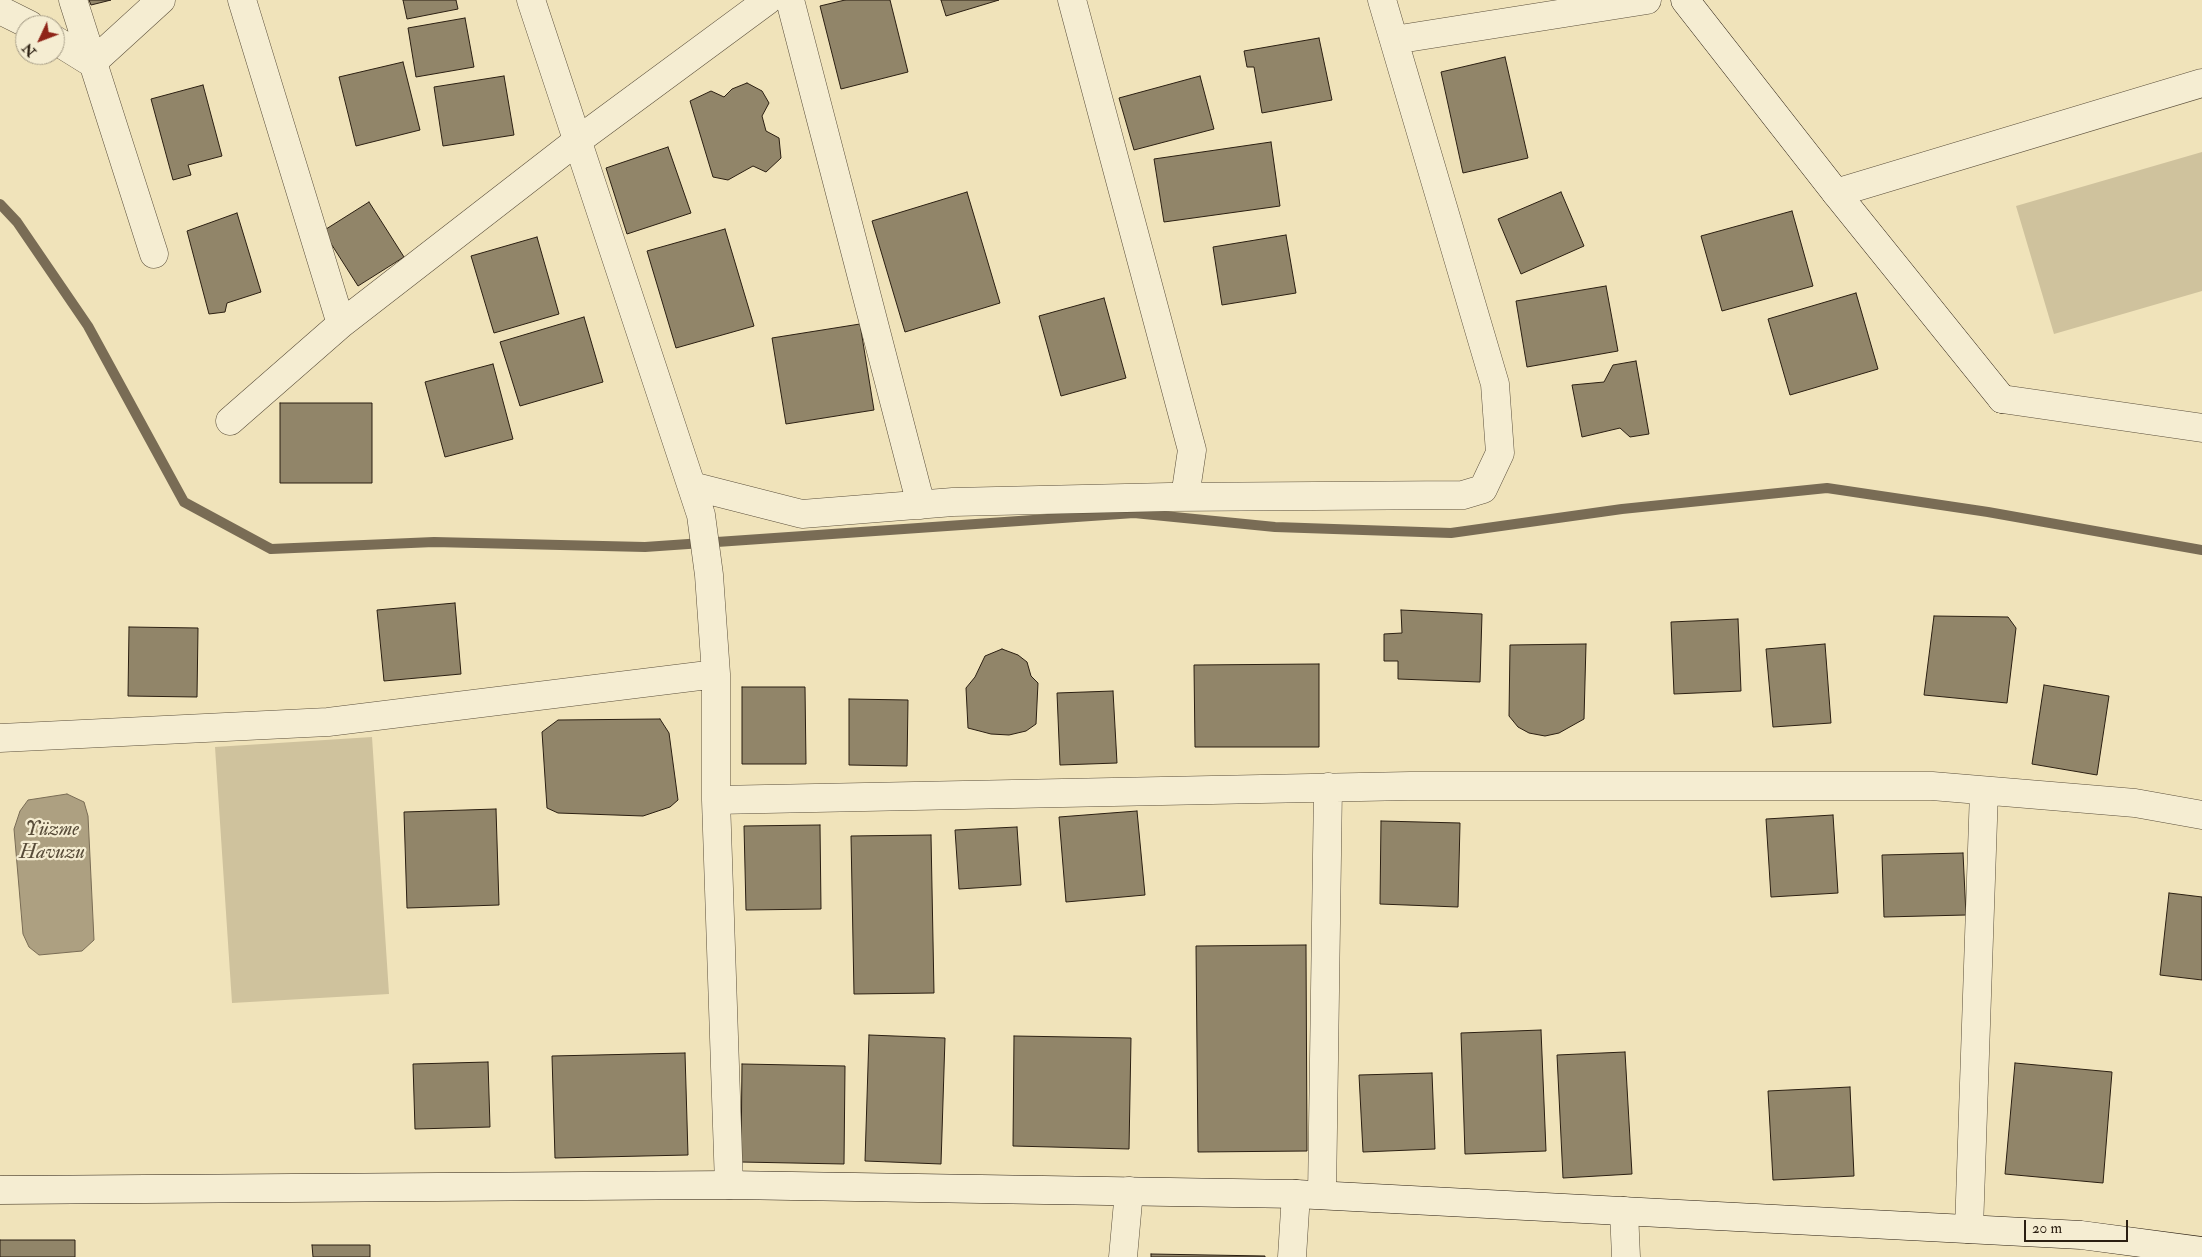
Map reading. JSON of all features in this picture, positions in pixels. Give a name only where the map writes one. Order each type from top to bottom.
[{"type":"street","points":[[73,0],[154,254]]},
{"type":"street","points":[[92,63],[162,0]]},
{"type":"street","points":[[242,0],[341,324]]},
{"type":"street","points":[[532,0],[576,140],[701,515],[710,575],[716,674],[716,800],[729,1185]]},
{"type":"street","points":[[230,420],[341,324],[576,140],[768,0]]},
{"type":"street","points":[[790,0],[921,505]]},
{"type":"street","points":[[1072,0],[1192,450],[1185,497]]},
{"type":"street","points":[[692,486],[802,514],[921,505],[1185,497],[1462,494],[1483,489],[1500,452],[1496,384],[1382,0]]},
{"type":"street","points":[[1394,40],[1647,0]]},
{"type":"street","points":[[1685,0],[1836,194],[2002,400],[2202,428]]},
{"type":"street","points":[[0,10],[15,18]]},
{"type":"street","points":[[65,46],[92,63]]},
{"type":"street","points":[[1836,194],[2202,84]]},
{"type":"street","points":[[0,738],[328,722],[716,674]]},
{"type":"street","points":[[716,800],[1328,787],[1932,786],[2135,803],[2202,815]]},
{"type":"street","points":[[1322,1195],[1328,787]]},
{"type":"street","points":[[1969,1229],[1984,791]]},
{"type":"street","points":[[0,1190],[729,1185],[1296,1194],[2081,1235],[2136,1250],[2202,1251]]},
{"type":"street","points":[[1123,1257],[1129,1191]]},
{"type":"street","points":[[1292,1257],[1296,1194]]},
{"type":"street","points":[[1624,1211],[1626,1257]]},
{"type":"shaded area","points":[[2202,152],[2202,291],[2054,334],[2016,206]]},
{"type":"shaded area","points":[[372,737],[389,994],[232,1003],[215,747]]},
{"type":"water","name":"Yüzme Havuzu","points":[[67,794],[84,802],[88,816],[94,940],[82,951],[39,955],[29,947],[23,934],[14,829],[20,811],[28,800]]},
{"type":"building","points":[[89,0],[111,0],[91,5]]},
{"type":"building","points":[[403,0],[456,0],[458,9],[407,19]]},
{"type":"building","points":[[845,0],[890,0],[908,72],[841,89],[820,6]]},
{"type":"building","points":[[941,0],[999,0],[946,16]]},
{"type":"building","points":[[465,18],[474,67],[416,77],[408,28]]},
{"type":"building","points":[[1319,38],[1332,100],[1262,113],[1254,67],[1247,67],[1244,51]]},
{"type":"building","points":[[1505,57],[1528,158],[1463,173],[1441,72]]},
{"type":"building","points":[[403,62],[420,130],[356,146],[339,77]]},
{"type":"building","points":[[504,76],[514,135],[443,146],[434,87]]},
{"type":"building","points":[[1200,76],[1214,129],[1134,150],[1119,98]]},
{"type":"building","points":[[747,83],[762,91],[769,103],[762,116],[766,131],[779,138],[781,158],[766,172],[753,166],[728,180],[713,177],[690,101],[711,91],[724,97],[732,89]]},
{"type":"building","points":[[203,85],[222,156],[188,165],[191,175],[173,180],[151,99]]},
{"type":"building","points":[[1271,142],[1280,206],[1164,222],[1154,159]]},
{"type":"building","points":[[668,147],[691,213],[627,234],[606,168]]},
{"type":"building","points":[[967,192],[1000,303],[905,332],[872,221]]},
{"type":"building","points":[[1561,192],[1584,246],[1521,274],[1498,219]]},
{"type":"building","points":[[369,202],[404,257],[358,286],[323,231]]},
{"type":"building","points":[[1792,211],[1813,286],[1722,311],[1701,236]]},
{"type":"building","points":[[237,213],[261,292],[227,303],[225,312],[209,314],[187,231]]},
{"type":"building","points":[[725,229],[754,326],[676,348],[647,251]]},
{"type":"building","points":[[1286,235],[1296,293],[1222,305],[1213,247]]},
{"type":"building","points":[[537,237],[559,314],[494,333],[471,256]]},
{"type":"building","points":[[1606,286],[1618,351],[1527,367],[1516,301]]},
{"type":"building","points":[[1856,293],[1878,369],[1790,395],[1768,319]]},
{"type":"building","points":[[1104,298],[1126,378],[1061,396],[1039,316]]},
{"type":"building","points":[[584,317],[603,382],[520,406],[500,342]]},
{"type":"building","points":[[860,324],[874,410],[786,424],[772,338]]},
{"type":"building","points":[[1636,361],[1649,434],[1630,437],[1620,428],[1582,437],[1572,385],[1604,382],[1613,365]]},
{"type":"building","points":[[493,364],[513,439],[445,457],[425,382]]},
{"type":"building","points":[[280,403],[372,403],[372,483],[280,483]]},
{"type":"building","points":[[455,603],[461,674],[384,681],[377,610]]},
{"type":"building","points":[[1401,610],[1482,614],[1480,682],[1398,679],[1398,661],[1384,661],[1384,634],[1402,633]]},
{"type":"building","points":[[1934,616],[2008,617],[2016,628],[2007,703],[1924,695]]},
{"type":"building","points":[[1738,619],[1741,691],[1674,694],[1671,622]]},
{"type":"building","points":[[129,627],[198,628],[197,697],[128,696]]},
{"type":"building","points":[[1586,644],[1584,719],[1559,733],[1545,736],[1529,733],[1518,727],[1509,716],[1510,645]]},
{"type":"building","points":[[1825,644],[1831,723],[1773,727],[1766,649]]},
{"type":"building","points":[[1002,649],[1018,655],[1027,662],[1031,676],[1038,683],[1036,724],[1026,731],[1009,735],[991,734],[968,728],[966,688],[975,677],[985,656]]},
{"type":"building","points":[[1319,664],[1319,747],[1195,747],[1194,665]]},
{"type":"building","points":[[2044,685],[2109,696],[2097,775],[2032,764]]},
{"type":"building","points":[[742,687],[805,687],[806,764],[742,764]]},
{"type":"building","points":[[1113,691],[1117,763],[1060,765],[1057,693]]},
{"type":"building","points":[[849,699],[908,700],[907,766],[849,765]]},
{"type":"building","points":[[660,719],[669,733],[678,800],[670,807],[643,816],[558,813],[547,808],[542,732],[558,720]]},
{"type":"building","points":[[496,809],[499,905],[407,908],[404,812]]},
{"type":"building","points":[[1137,811],[1145,895],[1066,902],[1059,817]]},
{"type":"building","points":[[1833,815],[1838,893],[1771,897],[1766,819]]},
{"type":"building","points":[[1381,821],[1460,823],[1458,907],[1380,904]]},
{"type":"building","points":[[820,825],[821,909],[746,910],[744,826]]},
{"type":"building","points":[[1017,827],[1021,885],[959,889],[955,830]]},
{"type":"building","points":[[931,835],[934,993],[854,994],[851,836]]},
{"type":"building","points":[[1963,853],[1966,915],[1884,917],[1882,855]]},
{"type":"building","points":[[2169,893],[2202,897],[2202,980],[2160,975]]},
{"type":"building","points":[[1306,945],[1307,1151],[1198,1152],[1196,946]]},
{"type":"building","points":[[1541,1030],[1546,1151],[1465,1154],[1461,1033]]},
{"type":"building","points":[[869,1035],[945,1038],[941,1164],[865,1161]]},
{"type":"building","points":[[1014,1036],[1131,1038],[1129,1149],[1013,1146]]},
{"type":"building","points":[[1625,1052],[1632,1174],[1563,1178],[1557,1055]]},
{"type":"building","points":[[685,1053],[688,1155],[555,1158],[552,1056]]},
{"type":"building","points":[[488,1062],[490,1127],[415,1129],[413,1064]]},
{"type":"building","points":[[2015,1063],[2112,1072],[2103,1183],[2005,1174]]},
{"type":"building","points":[[742,1064],[845,1066],[844,1164],[741,1162]]},
{"type":"building","points":[[1432,1073],[1435,1149],[1363,1152],[1359,1075]]},
{"type":"building","points":[[1850,1087],[1854,1176],[1773,1180],[1768,1091]]},
{"type":"building","points":[[0,1240],[75,1240],[75,1257],[0,1257]]},
{"type":"building","points":[[312,1245],[370,1245],[370,1257],[313,1257]]},
{"type":"building","points":[[1151,1254],[1265,1256],[1265,1257],[1151,1257]]},
{"type":"waterway","points":[[0,204],[17,222],[88,326],[184,502],[271,549],[434,542],[645,547],[1134,513],[1275,527],[1451,533],[1622,509],[1827,488],[1988,512],[2202,550]]}]
